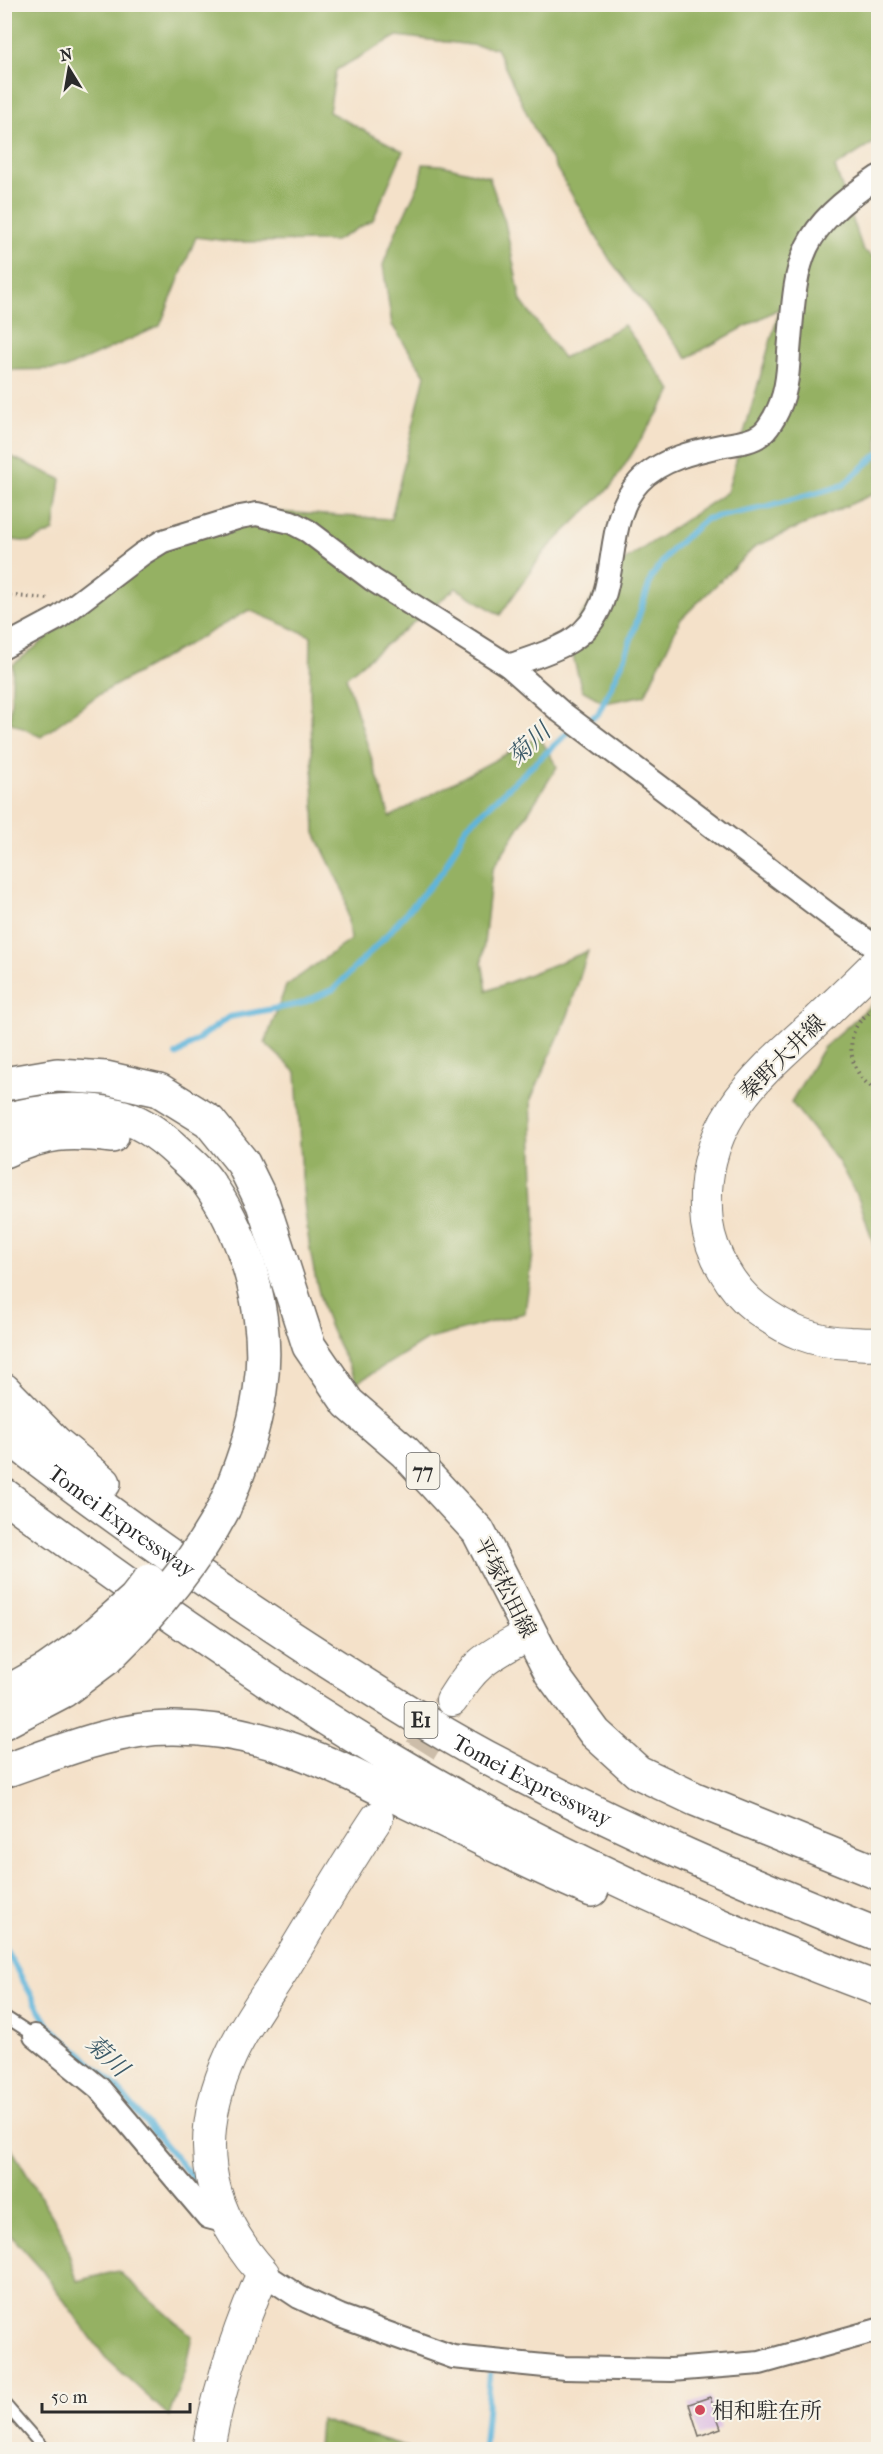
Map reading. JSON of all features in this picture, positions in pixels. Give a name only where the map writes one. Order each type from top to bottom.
[{"type":"main road","name":"平塚松田線","points":[[4,1084],[57,1075],[106,1078],[159,1090],[209,1121],[243,1163],[263,1204],[309,1346],[348,1403],[405,1452],[478,1531],[551,1673],[595,1732],[638,1772],[695,1799],[879,1873]]},
{"type":"main road","points":[[4,1120],[67,1108],[118,1115],[159,1134],[206,1179],[238,1232],[256,1297],[262,1353],[261,1381],[247,1450],[214,1503],[189,1527],[98,1649],[63,1690],[4,1722]]},
{"type":"main road","points":[[4,1151],[32,1138],[70,1131],[113,1137],[149,1153],[189,1192],[218,1242],[236,1302],[240,1353],[239,1389],[214,1503]]},
{"type":"main road","points":[[4,1390],[56,1443],[95,1476],[162,1528],[315,1637],[411,1714]]},
{"type":"main road","name":"Tomei Expressway","points":[[4,1433],[146,1540],[244,1608],[411,1714],[501,1765],[612,1822],[708,1867],[879,1935]]},
{"type":"main road","name":"E1","points":[[4,1486],[107,1570]]},
{"type":"main road","name":"E1","points":[[4,1495],[215,1647],[396,1762],[574,1859],[773,1949],[879,1989]]},
{"type":"main road","points":[[4,1694],[47,1670],[98,1649]]},
{"type":"main road","points":[[4,1771],[109,1737],[169,1728],[217,1730],[262,1738],[311,1755],[539,1868],[672,1920],[773,1949]]},
{"type":"street","points":[[509,666],[571,641],[589,627],[607,589],[623,503],[641,480],[682,456],[745,441],[759,436],[768,429],[783,402],[787,378],[792,302],[799,263],[830,213],[879,177]]},
{"type":"street","points":[[4,647],[70,609],[142,554],[163,542],[190,531],[257,514],[291,522],[308,531],[373,580],[509,666],[561,712],[824,910],[879,948]]},
{"type":"street","name":"秦野大井線","points":[[879,962],[773,1059],[739,1098],[719,1132],[710,1158],[705,1203],[709,1237],[724,1270],[747,1301],[780,1326],[823,1342],[879,1343]]},
{"type":"street","points":[[452,1700],[468,1673],[480,1662],[529,1634]]},
{"type":"street","points":[[377,1818],[232,2053],[210,2114],[207,2141],[211,2179],[227,2222],[245,2254],[263,2273],[299,2296],[340,2316],[453,2357],[565,2368],[671,2370],[760,2363],[879,2330]]},
{"type":"street","points":[[35,2036],[99,2088],[208,2217],[227,2222]]},
{"type":"street","points":[[208,2450],[214,2413],[235,2339],[263,2273]]},
{"type":"lane","points":[[4,2016],[35,2036]]},
{"type":"lane","points":[[4,2403],[45,2450]]},
{"type":"path","points":[[4,595],[48,599],[70,609]]},
{"type":"path","points":[[879,1005],[863,1017],[855,1029],[852,1053],[861,1077],[869,1086],[879,1090]]},
{"type":"green space","points":[[4,5],[878,5],[878,140],[835,167],[863,250],[878,260],[878,492],[756,546],[680,620],[645,695],[605,703],[582,690],[572,653],[575,624],[601,586],[624,561],[727,492],[780,308],[687,358],[610,260],[537,135],[496,48],[397,36],[336,70],[329,112],[403,151],[373,220],[335,241],[235,242],[196,237],[160,326],[64,369],[5,370]]},
{"type":"green space","points":[[423,164],[441,165],[489,177],[505,222],[521,301],[563,358],[624,325],[672,391],[612,485],[544,552],[500,615],[456,588],[346,677],[390,817],[539,736],[557,767],[492,870],[482,962],[487,991],[588,951],[568,1015],[531,1099],[536,1232],[525,1313],[426,1340],[357,1383],[323,1308],[310,1250],[303,1191],[296,1072],[265,1043],[286,986],[350,940],[345,895],[315,833],[310,693],[311,636],[249,610],[98,695],[41,737],[10,722],[13,665],[175,536],[278,512],[391,519],[425,375],[392,325],[383,265],[397,229],[419,184]]},
{"type":"green space","points":[[5,454],[61,479],[54,531],[30,542],[5,539]]},
{"type":"green space","points":[[878,999],[878,1259],[860,1202],[838,1161],[791,1102],[823,1048]]},
{"type":"green space","points":[[5,2138],[63,2234],[77,2281],[118,2271],[192,2336],[185,2370],[169,2416],[105,2357],[41,2269],[5,2229]]},
{"type":"green space","points":[[320,2420],[405,2446],[410,2449],[318,2449]]},
{"type":"building","name":"相和駐在所","points":[[710,2397],[721,2428],[699,2436],[689,2404]]},
{"type":"waterway","name":"菊川","points":[[582,723],[598,714],[625,657],[652,576],[672,549],[706,519],[769,506],[843,485],[878,454]]},
{"type":"waterway","name":"菊川","points":[[176,1055],[229,1017],[300,1004],[334,989],[386,936],[443,871],[466,827],[573,728]]},
{"type":"waterway","name":"菊川","points":[[4,1947],[49,2026],[111,2081],[197,2183]]},
{"type":"waterway","name":"菊川","points":[[490,2374],[484,2447],[490,2450]]},
{"type":"tunnel","points":[[395,1791],[448,1706]]},
{"type":"place","name":"相和駐在所","points":[[700,2410]]}]
